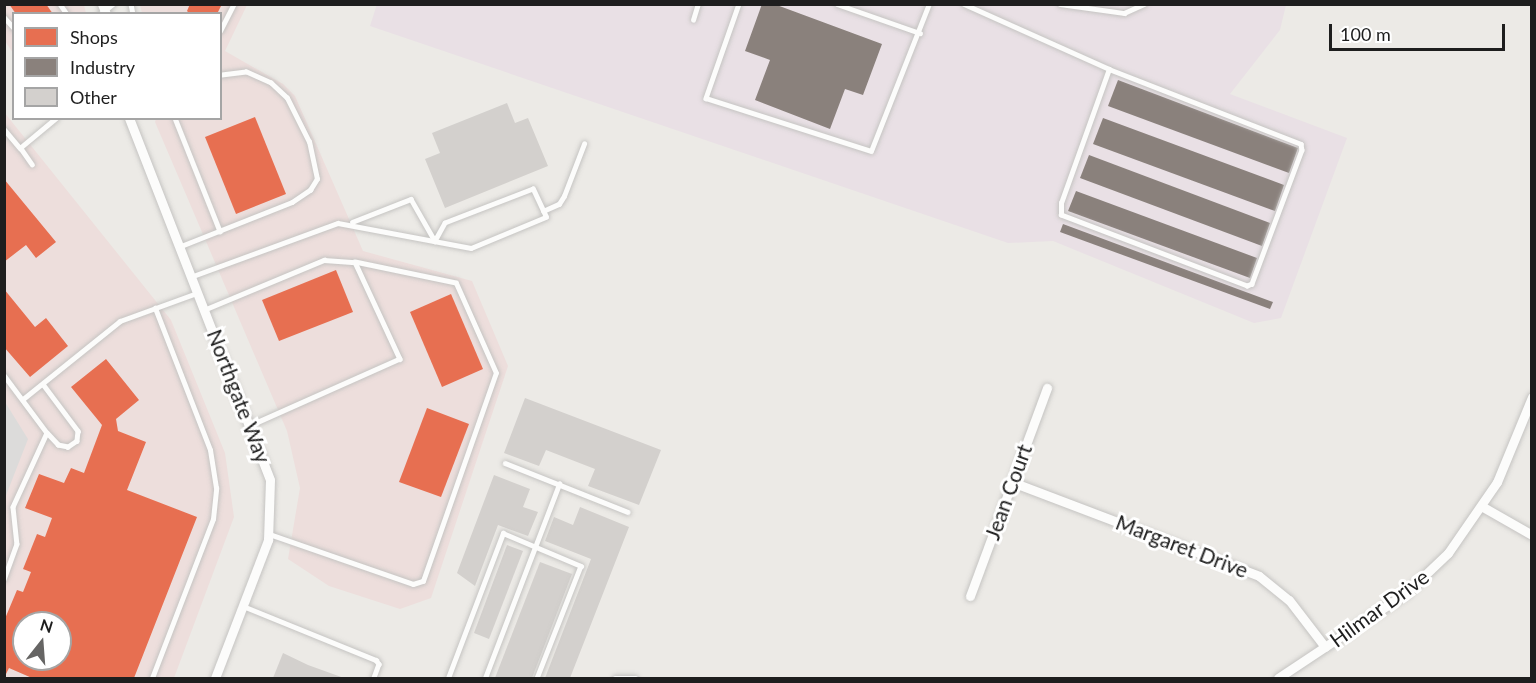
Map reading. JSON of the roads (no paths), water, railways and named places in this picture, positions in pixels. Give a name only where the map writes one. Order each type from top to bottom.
[{"type":"street","name":"Northgate Way","points":[[130,120],[252,425],[270,480],[269,534],[215,678]]},
{"type":"street","name":"Jean Court","points":[[970,596],[1047,388]]},
{"type":"street","name":"Hilmar Drive","points":[[1278,678],[1428,574],[1483,507],[1509,456],[1532,397]]},
{"type":"street","name":"Margaret Drive","points":[[1012,482],[1259,576],[1289,600],[1325,647]]},
{"type":"street","points":[[1483,507],[1532,535]]},
{"type":"lane","points":[[222,27],[234,4]]},
{"type":"lane","points":[[693,20],[698,4]]},
{"type":"lane","points":[[739,4],[706,98],[871,151],[920,33],[929,4]]},
{"type":"lane","points":[[837,4],[920,33]]},
{"type":"lane","points":[[964,4],[1109,69],[1301,144],[1302,150],[1252,284],[1247,286],[1061,215],[1061,203],[1109,69]]},
{"type":"lane","points":[[1060,4],[1124,14],[1144,4]]},
{"type":"lane","points":[[181,246],[291,202],[310,190],[317,179],[309,142],[287,98],[271,83],[246,72],[222,75]]},
{"type":"lane","points":[[20,148],[54,120]]},
{"type":"lane","points":[[176,120],[220,231]]},
{"type":"lane","points":[[4,129],[32,165]]},
{"type":"lane","points":[[543,211],[559,204],[564,196],[584,144]]},
{"type":"lane","points":[[350,223],[471,249],[546,217],[533,189],[445,223],[435,241]]},
{"type":"lane","points":[[193,276],[350,223],[411,199],[435,241]]},
{"type":"lane","points":[[206,309],[324,260],[355,262],[456,283],[496,373],[423,582],[413,585],[269,534]]},
{"type":"lane","points":[[252,425],[400,359],[355,262]]},
{"type":"lane","points":[[23,399],[120,321],[199,292]]},
{"type":"lane","points":[[152,678],[213,519],[216,488],[210,450],[155,308]]},
{"type":"lane","points":[[4,375],[47,433],[58,445],[69,447],[77,441],[78,431],[43,384]]},
{"type":"lane","points":[[4,579],[17,544],[13,507],[47,433]]},
{"type":"lane","points":[[505,463],[628,512]]},
{"type":"lane","points":[[485,678],[559,484]]},
{"type":"lane","points":[[448,678],[503,533],[581,566],[537,678]]},
{"type":"lane","points":[[243,606],[376,660],[379,664],[374,678]]},
{"type":"lane","points":[[615,678],[636,678]]}]
